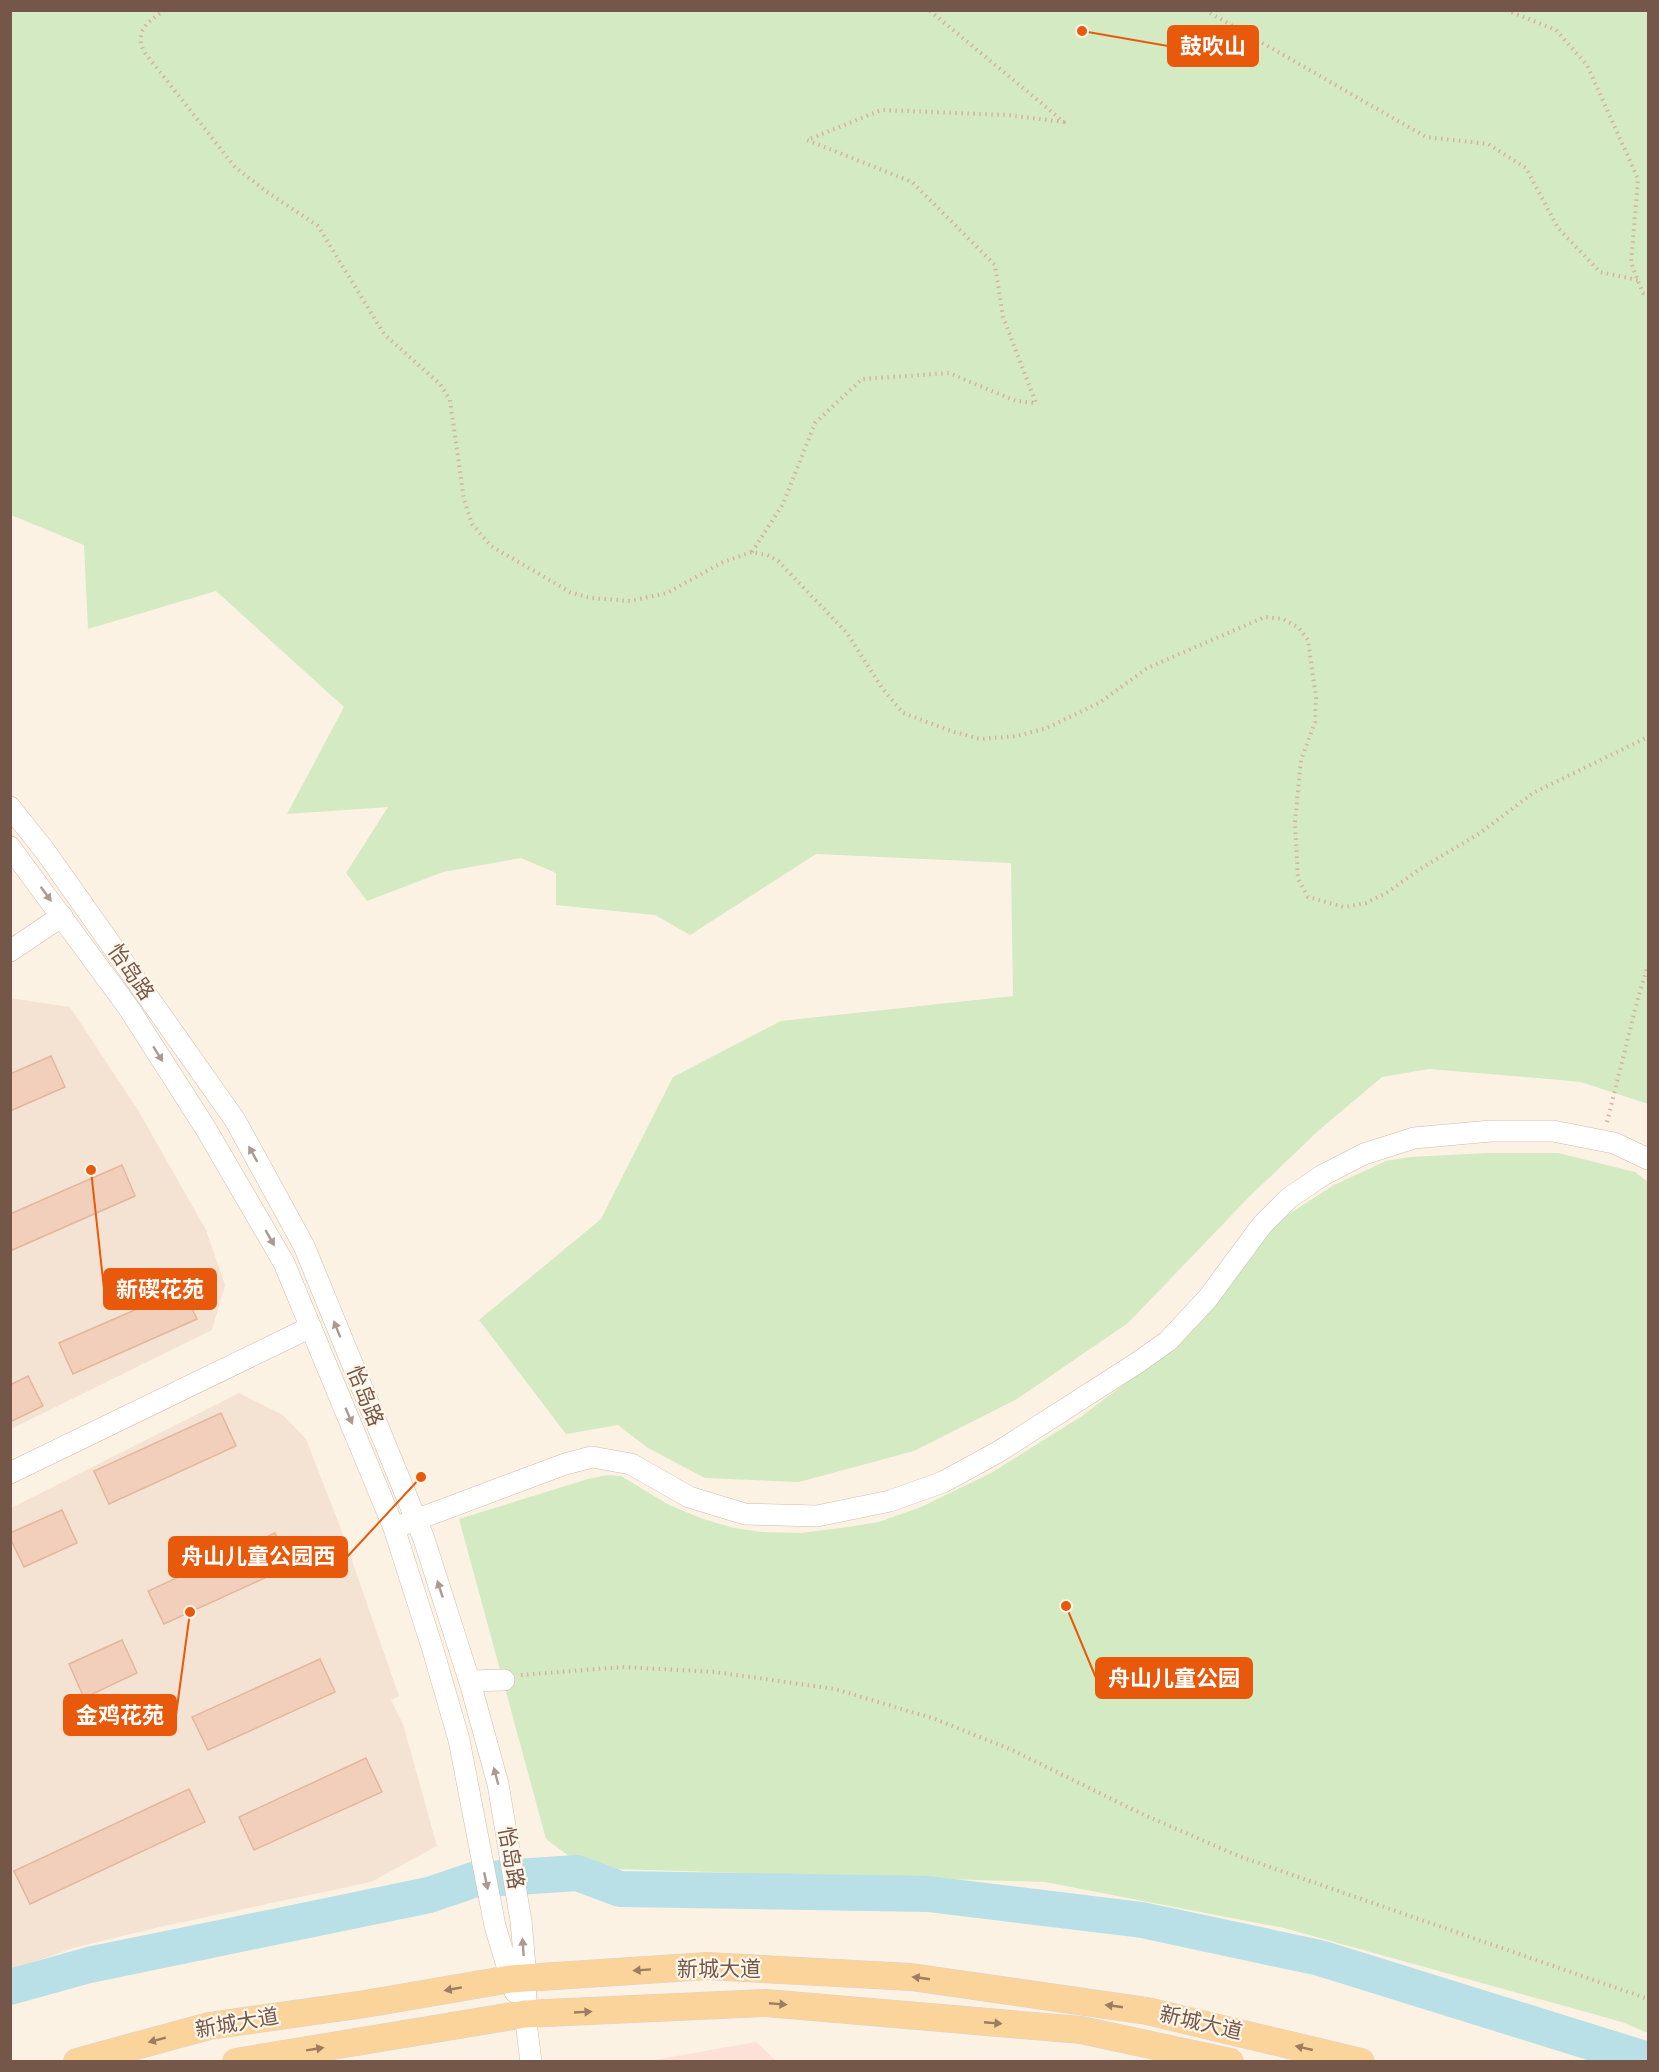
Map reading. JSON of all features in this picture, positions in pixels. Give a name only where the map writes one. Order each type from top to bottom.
[{"type":"main road","name":"新城大道","points":[[77,2061],[209,2026],[364,2004],[518,1978],[708,1966],[911,1977],[1147,2011],[1361,2061]]},
{"type":"main road","name":"新城大道","points":[[236,2061],[525,2014],[766,2003],[1081,2030],[1230,2061]]},
{"type":"street","name":"怡岛路","points":[[10,807],[58,870],[235,1120],[304,1246],[416,1519],[470,1681],[498,1784],[507,1833],[521,1921],[518,1978],[531,2061]]},
{"type":"street","points":[[10,847],[128,1007],[206,1129],[284,1263],[394,1528],[434,1650],[459,1740],[495,1926],[518,1978]]},
{"type":"street","points":[[10,951],[62,916]]},
{"type":"street","points":[[394,1528],[565,1464],[592,1457],[631,1464],[689,1497],[745,1514],[817,1516],[890,1501],[944,1482],[998,1452],[1137,1364],[1168,1341],[1208,1298],[1262,1225],[1289,1198],[1323,1175],[1354,1160],[1414,1138],[1491,1131],[1553,1131],[1614,1143],[1648,1159]]},
{"type":"street","points":[[10,1473],[311,1327]]},
{"type":"street","points":[[470,1681],[504,1680]]},
{"type":"path","points":[[165,10],[152,18],[141,34],[139,43],[145,53],[235,167],[267,192],[318,226],[384,334],[440,384],[450,400],[464,500],[472,524],[491,546],[570,592],[590,598],[630,601],[667,593],[723,562],[752,552],[767,555],[778,561],[847,633],[882,688],[903,713],[980,739],[1017,736],[1056,724],[1099,703],[1146,669],[1264,617],[1283,619],[1299,628],[1308,640],[1316,698],[1315,722],[1301,760],[1297,791],[1295,822],[1298,879],[1308,897],[1344,907],[1366,903],[1388,892],[1480,832],[1533,793],[1648,737]]},
{"type":"path","points":[[752,552],[783,504],[815,423],[862,379],[949,373],[1016,401],[1036,404],[1003,317],[995,265],[912,182],[807,140],[881,110],[1007,115],[1064,122],[929,10]]},
{"type":"path","points":[[1206,10],[1426,136],[1488,144],[1526,168],[1558,228],[1600,272],[1638,280]]},
{"type":"path","points":[[1506,10],[1556,30],[1587,65],[1638,179],[1631,263],[1643,294],[1648,296]]},
{"type":"path","points":[[1602,1140],[1648,965]]},
{"type":"path","points":[[504,1680],[518,1675],[622,1667],[715,1672],[835,1689],[935,1719],[1012,1750],[1142,1814],[1241,1857],[1648,1999]]},
{"type":"shaded area","points":[[10,998],[70,1007],[138,1110],[206,1230],[225,1285],[212,1330],[11,1429]]},
{"type":"shaded area","points":[[239,1393],[283,1415],[306,1439],[341,1529],[399,1696],[391,1700],[403,1724],[437,1846],[371,1882],[164,1926],[73,1948],[11,1970],[11,1508]]},
{"type":"shaded area","points":[[756,2042],[776,2061],[648,2061]]},
{"type":"green space","points":[[10,11],[1648,11],[1648,1104],[1581,1082],[1429,1069],[1382,1077],[1318,1131],[1250,1196],[1128,1323],[1017,1399],[914,1451],[799,1482],[705,1478],[648,1448],[618,1425],[566,1434],[479,1320],[601,1219],[673,1077],[781,1021],[1013,996],[1011,863],[816,854],[690,935],[655,915],[556,905],[556,873],[521,858],[443,872],[367,901],[346,873],[388,807],[287,814],[344,707],[216,591],[88,629],[84,545],[11,515]]},
{"type":"green space","points":[[1488,1153],[1558,1153],[1635,1172],[1648,1182],[1648,2033],[1622,2022],[1284,1928],[1045,1882],[585,1868],[546,1839],[459,1519],[588,1479],[608,1475],[621,1476],[669,1505],[703,1519],[734,1528],[762,1532],[801,1533],[879,1522],[921,1507],[991,1473],[1082,1416],[1173,1347],[1199,1324],[1278,1221],[1334,1185],[1386,1161],[1410,1157]]},
{"type":"building","points":[[51,1056],[65,1087],[10,1111],[10,1074]]},
{"type":"building","points":[[122,1165],[135,1196],[10,1251],[10,1214]]},
{"type":"building","points":[[183,1289],[197,1319],[73,1374],[59,1343]]},
{"type":"building","points":[[28,1376],[43,1406],[10,1422],[10,1385]]},
{"type":"building","points":[[221,1413],[236,1446],[109,1504],[94,1471]]},
{"type":"building","points":[[62,1510],[77,1543],[24,1567],[10,1538],[10,1533]]},
{"type":"building","points":[[275,1533],[291,1566],[164,1624],[148,1591]]},
{"type":"building","points":[[122,1640],[137,1673],[84,1698],[69,1664]]},
{"type":"building","points":[[320,1659],[335,1692],[208,1750],[192,1717]]},
{"type":"building","points":[[366,1758],[382,1792],[254,1850],[239,1817]]},
{"type":"building","points":[[189,1789],[205,1822],[30,1904],[14,1871]]},
{"type":"waterway","points":[[10,1987],[89,1965],[429,1895],[473,1880],[577,1873],[620,1889],[928,1894],[1142,1920],[1320,1958],[1648,2060]]},
{"type":"place","name":"鼓吹山","points":[[1082,31]]},
{"type":"place","name":"新碶花苑","points":[[91,1170]]},
{"type":"place","name":"舟山儿童公园西","points":[[421,1477]]},
{"type":"place","name":"舟山儿童公园","points":[[1066,1606]]},
{"type":"place","name":"金鸡花苑","points":[[190,1612]]}]
